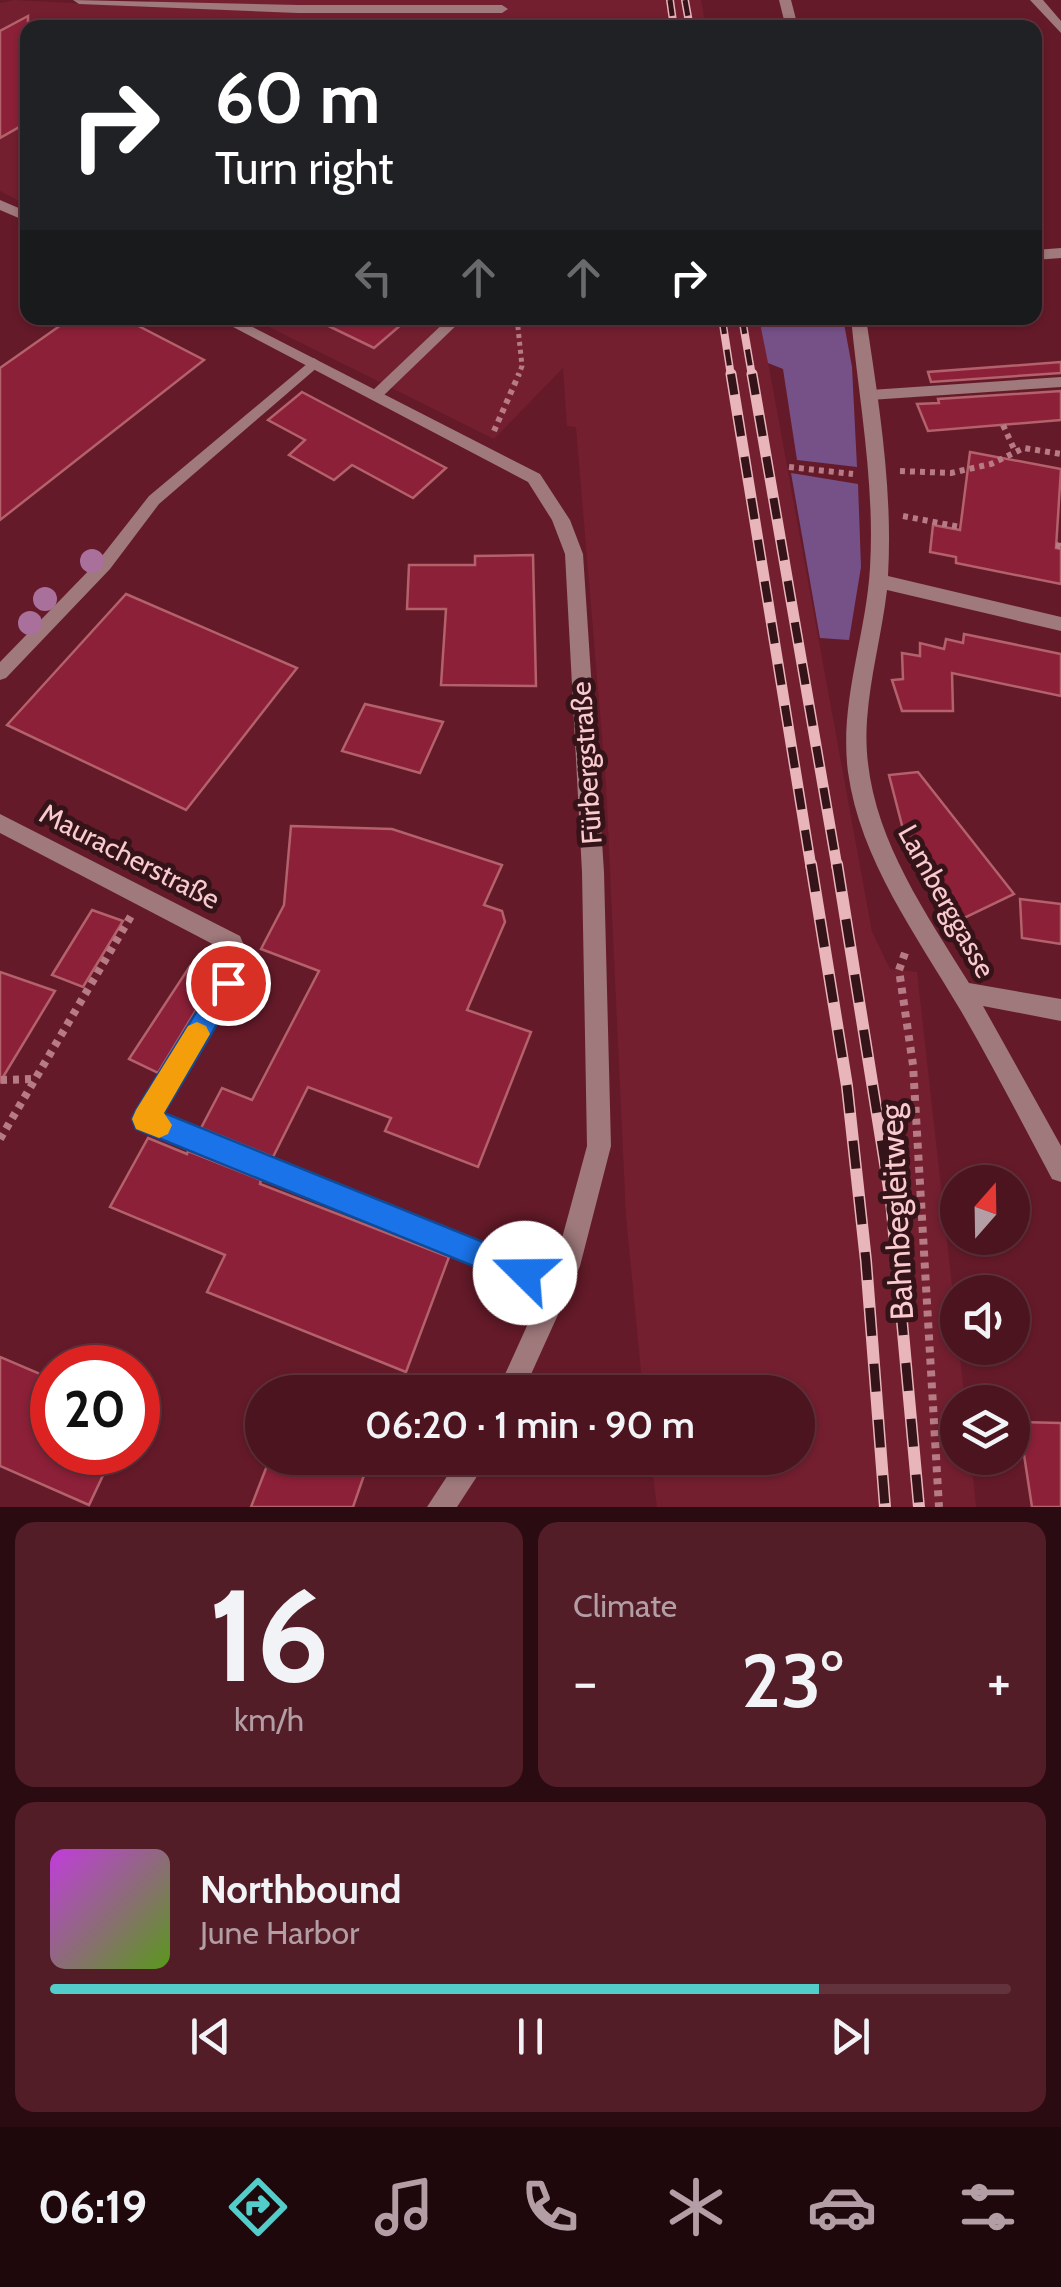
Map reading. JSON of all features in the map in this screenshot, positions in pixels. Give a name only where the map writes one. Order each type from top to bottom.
[{"type":"street","points":[[80,0],[502,10]]},
{"type":"street","points":[[1036,0],[1061,29]]},
{"type":"street","name":"Fürbergstraße","points":[[238,325],[534,478],[564,524],[577,567],[593,872],[599,1146],[560,1287],[518,1375]]},
{"type":"street","name":"Lamberggasse","points":[[859,325],[886,474],[878,580],[858,703],[858,770],[868,818],[916,918],[1061,1170]]},
{"type":"street","points":[[878,580],[1061,624]]},
{"type":"street","name":"Mauracherstraße","points":[[0,823],[232,942]]},
{"type":"street","points":[[962,992],[1061,1010]]},
{"type":"street","points":[[441,1507],[463,1475]]},
{"type":"lane","points":[[376,395],[450,325]]},
{"type":"lane","points":[[0,673],[104,565],[154,500],[314,363]]},
{"type":"lane","points":[[870,395],[1061,382]]},
{"type":"lane","points":[[228,983],[146,1119],[560,1287]]},
{"type":"path","points":[[486,451],[522,366],[518,325]]},
{"type":"path","points":[[1003,424],[1015,450]]},
{"type":"path","points":[[789,468],[886,474],[951,473],[991,464],[1015,450],[1061,454]]},
{"type":"path","points":[[881,512],[960,527]]},
{"type":"path","points":[[0,1139],[142,896]]},
{"type":"path","name":"Bahnbegleitweg","points":[[916,918],[899,970],[913,1065],[940,1507]]},
{"type":"path","points":[[1,1080],[36,1079]]},
{"type":"shaded area","points":[[14,0],[147,7],[150,0],[701,0],[705,20],[20,20],[20,201],[0,191],[0,3]]},
{"type":"shaded area","points":[[265,325],[761,325],[872,932],[890,969],[917,972],[940,1178],[940,1255],[949,1255],[951,1275],[940,1275],[940,1365],[961,1365],[963,1385],[940,1385],[940,1475],[973,1475],[976,1507],[657,1507],[653,1475],[815,1475],[815,1375],[641,1375],[626,1216],[606,784],[576,427],[567,426],[563,368],[494,439]]},
{"type":"shaded area","points":[[760,325],[844,325],[852,367],[857,467],[797,460],[783,369],[768,363]]},
{"type":"shaded area","points":[[791,473],[858,484],[861,567],[849,640],[820,638]]},
{"type":"building","points":[[20,20],[20,127],[0,138],[0,31]]},
{"type":"building","points":[[61,325],[136,325],[204,360],[0,520],[0,368]]},
{"type":"building","points":[[326,325],[401,325],[374,348]]},
{"type":"building","points":[[1061,362],[1061,373],[931,382],[928,372]]},
{"type":"building","points":[[1061,391],[1061,420],[928,431],[917,404],[939,403],[938,399]]},
{"type":"building","points":[[302,392],[446,468],[413,498],[352,465],[334,480],[289,455],[305,440],[268,420]]},
{"type":"building","points":[[970,452],[1061,469],[1056,548],[1061,549],[1061,584],[956,563],[956,557],[930,552],[933,525],[960,530]]},
{"type":"building","points":[[533,555],[536,686],[441,685],[446,609],[407,609],[409,565],[475,565],[475,556]]},
{"type":"building","points":[[126,594],[297,668],[186,810],[7,725]]},
{"type":"building","points":[[964,634],[1061,654],[1061,696],[952,673],[953,711],[902,711],[892,680],[903,679],[902,653],[920,656],[920,643],[944,649],[946,639],[963,643]]},
{"type":"building","points":[[365,704],[443,722],[420,773],[342,751]]},
{"type":"building","points":[[918,772],[1014,894],[958,921],[928,883],[938,880],[905,837],[889,775]]},
{"type":"building","points":[[291,826],[392,829],[502,865],[484,905],[502,911],[505,922],[467,1010],[531,1032],[478,1167],[385,1131],[391,1118],[308,1087],[273,1157],[201,1128],[222,1088],[252,1100],[319,971],[261,949],[284,905]]},
{"type":"building","points":[[1020,899],[1061,904],[1061,944],[1022,938]]},
{"type":"building","points":[[92,910],[123,921],[83,987],[52,975]]},
{"type":"building","points":[[190,966],[216,977],[158,1073],[129,1059]]},
{"type":"building","points":[[0,972],[55,991],[0,1082]]},
{"type":"building","points":[[148,1138],[449,1257],[406,1372],[207,1292],[225,1255],[110,1207]]},
{"type":"building","points":[[0,1357],[30,1370],[30,1475],[103,1475],[89,1505],[0,1466]]},
{"type":"building","points":[[1030,1422],[1061,1423],[1061,1507],[1032,1507],[1027,1475]]},
{"type":"building","points":[[263,1475],[364,1475],[353,1507],[251,1507]]},
{"type":"railway","points":[[670,0],[673,20]]},
{"type":"railway","points":[[685,0],[689,20]]},
{"type":"railway","points":[[723,325],[731,376]]},
{"type":"railway","points":[[743,325],[752,376]]},
{"type":"railway","points":[[731,374],[811,867]]},
{"type":"railway","points":[[752,374],[837,867]]},
{"type":"railway","points":[[811,864],[847,1086],[866,1261],[885,1507]]},
{"type":"railway","points":[[837,864],[891,1201],[919,1507]]},
{"type":"slow traffic","points":[[159,1125],[146,1119],[197,1034]]},
{"type":"route","points":[[228,983],[146,1119],[525,1273]]}]
